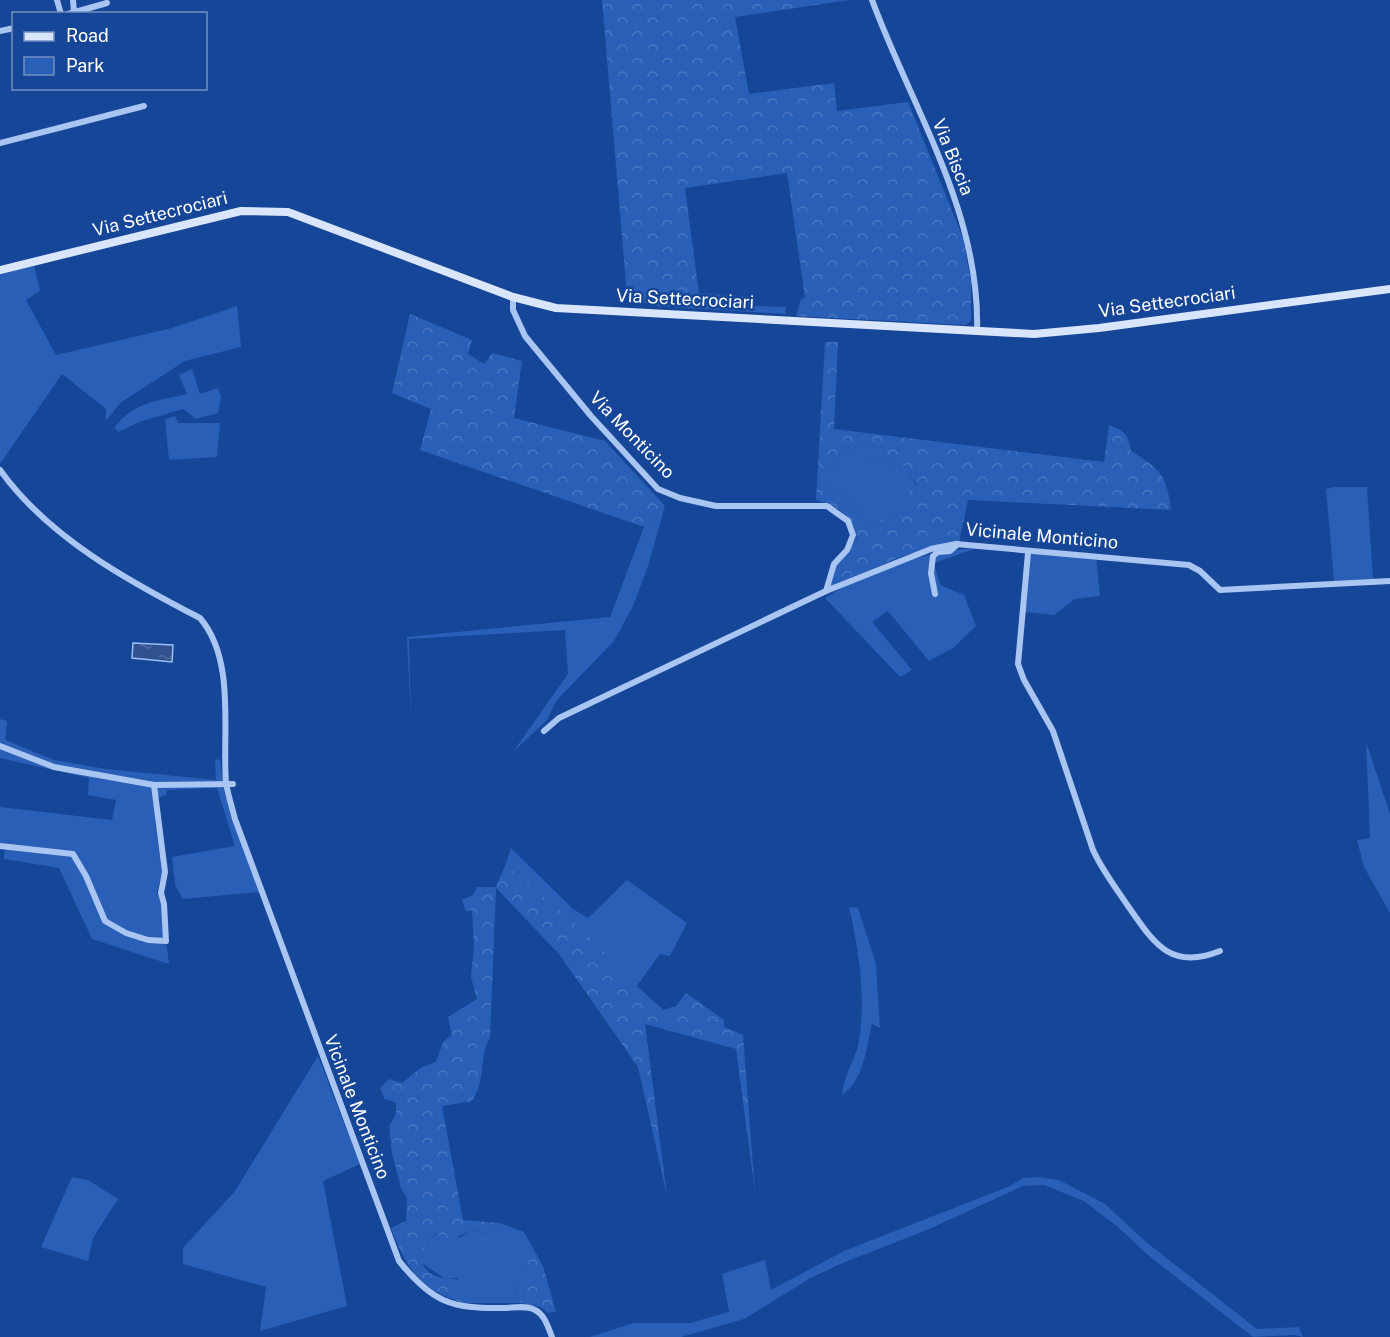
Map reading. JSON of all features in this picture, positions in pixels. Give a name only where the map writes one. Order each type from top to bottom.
[{"type":"main road","name":"Via Settecrociari","points":[[0,270],[241,211],[288,212],[513,297],[556,308],[1034,334],[1099,328],[1390,289]]},
{"type":"street","name":"Via Biscia","points":[[872,0],[961,218],[975,280],[977,332]]},
{"type":"street","points":[[75,12],[107,3]]},
{"type":"street","points":[[0,143],[144,106]]},
{"type":"street","name":"Via Monticino","points":[[513,297],[513,310],[525,336],[591,416],[658,489],[680,498],[716,506],[827,506],[848,521],[854,535],[847,550],[834,564],[826,591]]},
{"type":"street","name":"Vicinale Monticino","points":[[1,471],[14,490],[45,519],[101,562],[133,584],[200,618],[207,627],[215,644],[223,687],[230,785],[235,819],[399,1261],[419,1286],[448,1303],[469,1308],[531,1308],[544,1317],[552,1337]]},
{"type":"street","points":[[935,594],[931,573],[933,556],[938,552],[950,551],[958,544]]},
{"type":"street","name":"Vicinale Monticino","points":[[544,731],[560,718],[826,591],[931,549],[958,544],[1028,553],[1078,554],[1189,565],[1200,570],[1220,590],[1390,582]]},
{"type":"street","points":[[1028,553],[1018,664],[1023,680],[1053,731],[1093,850],[1156,945],[1177,956],[1190,959],[1220,951]]},
{"type":"street","points":[[0,746],[54,767],[154,785],[230,785]]},
{"type":"street","points":[[0,846],[73,854],[86,876],[105,921],[126,933],[148,940],[166,941],[164,904],[160,893],[165,872],[154,785]]},
{"type":"green space","points":[[602,0],[849,0],[735,17],[749,94],[834,83],[837,111],[908,102],[963,238],[971,282],[971,321],[965,325],[796,316],[801,299],[805,298],[787,173],[685,188],[699,293],[755,297],[754,306],[786,307],[785,314],[654,306],[627,296]]},
{"type":"green space","points":[[34,265],[40,291],[26,300],[56,355],[172,328],[237,306],[241,347],[185,361],[120,403],[106,421],[106,409],[62,374],[0,464],[0,274]]},
{"type":"green space","points":[[410,314],[472,340],[468,354],[484,364],[492,353],[522,361],[514,418],[605,441],[665,506],[644,527],[420,450],[431,409],[392,393]]},
{"type":"green space","points":[[825,342],[838,342],[834,429],[1104,462],[1109,425],[1125,434],[1131,451],[1149,463],[1161,475],[1167,489],[1171,510],[968,500],[959,542],[905,555],[830,587],[836,566],[857,537],[851,522],[843,512],[816,500]],"holes":[[[860,445],[867,447],[868,460],[904,466],[917,486],[900,497],[899,515],[867,524],[852,500],[832,492],[826,475],[841,453]]]},
{"type":"green space","points":[[192,369],[200,394],[218,388],[221,397],[218,413],[196,419],[183,409],[139,422],[119,432],[114,428],[129,413],[146,404],[187,394],[179,375]]},
{"type":"green space","points":[[175,416],[178,423],[220,423],[217,457],[169,460],[165,419]]},
{"type":"green space","points":[[860,445],[867,447],[869,460],[904,466],[917,487],[899,515],[867,524],[852,500],[832,492],[826,475],[841,453]]},
{"type":"green space","points":[[1367,487],[1373,579],[1334,581],[1326,489]]},
{"type":"green space","points":[[665,506],[648,566],[633,606],[614,641],[556,701],[547,720],[513,752],[568,674],[565,630],[409,639],[411,722],[407,637],[610,617],[644,527]]},
{"type":"green space","points":[[977,548],[934,563],[940,585],[964,595],[976,626],[953,648],[929,661],[888,611],[872,622],[912,670],[900,677],[825,598],[860,579],[898,564],[938,553]]},
{"type":"green space","points":[[1026,553],[1096,556],[1100,596],[1075,599],[1054,615],[1025,612]]},
{"type":"green space","points":[[0,719],[7,721],[5,740],[54,760],[106,769],[216,780],[215,759],[220,760],[224,792],[260,892],[183,899],[175,885],[172,857],[235,846],[217,788],[167,790],[166,795],[157,798],[160,821],[155,822],[162,874],[157,892],[162,905],[169,964],[92,939],[59,868],[4,859],[5,844],[0,843],[0,807],[112,820],[116,800],[88,795],[89,778],[0,758]]},
{"type":"green space","points":[[1366,742],[1390,814],[1390,913],[1364,867],[1357,840],[1370,838]]},
{"type":"green space","points":[[511,848],[573,909],[588,918],[627,880],[687,923],[670,956],[660,954],[636,987],[571,919],[524,882],[506,863]]},
{"type":"green space","points":[[506,863],[572,920],[664,1010],[676,1006],[686,993],[724,1020],[724,1027],[743,1035],[755,1192],[736,1049],[645,1024],[667,1196],[638,1067],[559,954],[496,888],[490,1038],[484,1053],[479,1084],[472,1101],[442,1106],[463,1220],[500,1223],[490,1233],[469,1231],[450,1241],[436,1233],[425,1246],[422,1260],[428,1271],[435,1275],[456,1279],[466,1285],[464,1303],[437,1292],[417,1276],[403,1255],[391,1228],[406,1221],[407,1198],[401,1188],[392,1153],[389,1126],[396,1114],[396,1103],[385,1099],[380,1088],[389,1079],[402,1083],[422,1067],[436,1062],[443,1042],[452,1035],[448,1017],[477,999],[471,977],[474,945],[472,910],[466,911],[462,900],[473,895],[477,887],[496,887]]},
{"type":"green space","points":[[849,907],[858,908],[876,964],[880,1028],[872,1024],[860,1073],[842,1095],[859,1041],[862,1007],[856,940]]},
{"type":"green space","points":[[318,1056],[360,1164],[323,1181],[347,1306],[260,1331],[266,1287],[183,1264],[183,1248],[235,1191]]},
{"type":"green space","points":[[72,1177],[88,1180],[118,1199],[93,1238],[88,1261],[41,1247]]},
{"type":"green space","points":[[1038,1177],[1059,1180],[1105,1204],[1146,1242],[1257,1329],[1299,1327],[1303,1337],[1295,1335],[1253,1337],[1149,1256],[1118,1227],[1084,1201],[1044,1185],[1023,1186],[927,1230],[840,1264],[809,1279],[744,1319],[681,1337],[590,1337],[633,1323],[690,1323],[729,1312],[722,1274],[765,1260],[771,1290],[844,1251],[1010,1186],[1023,1178]]},
{"type":"green space","points":[[500,1223],[524,1232],[523,1273],[515,1290],[520,1303],[464,1303],[457,1278],[444,1278],[422,1263],[423,1250],[437,1233],[461,1237],[469,1231],[490,1233]]},
{"type":"green space","points":[[524,1232],[543,1266],[556,1312],[548,1313],[541,1307],[520,1303],[515,1290],[523,1273]]},
{"type":"water","points":[[133,643],[173,645],[172,662],[132,658]]}]
